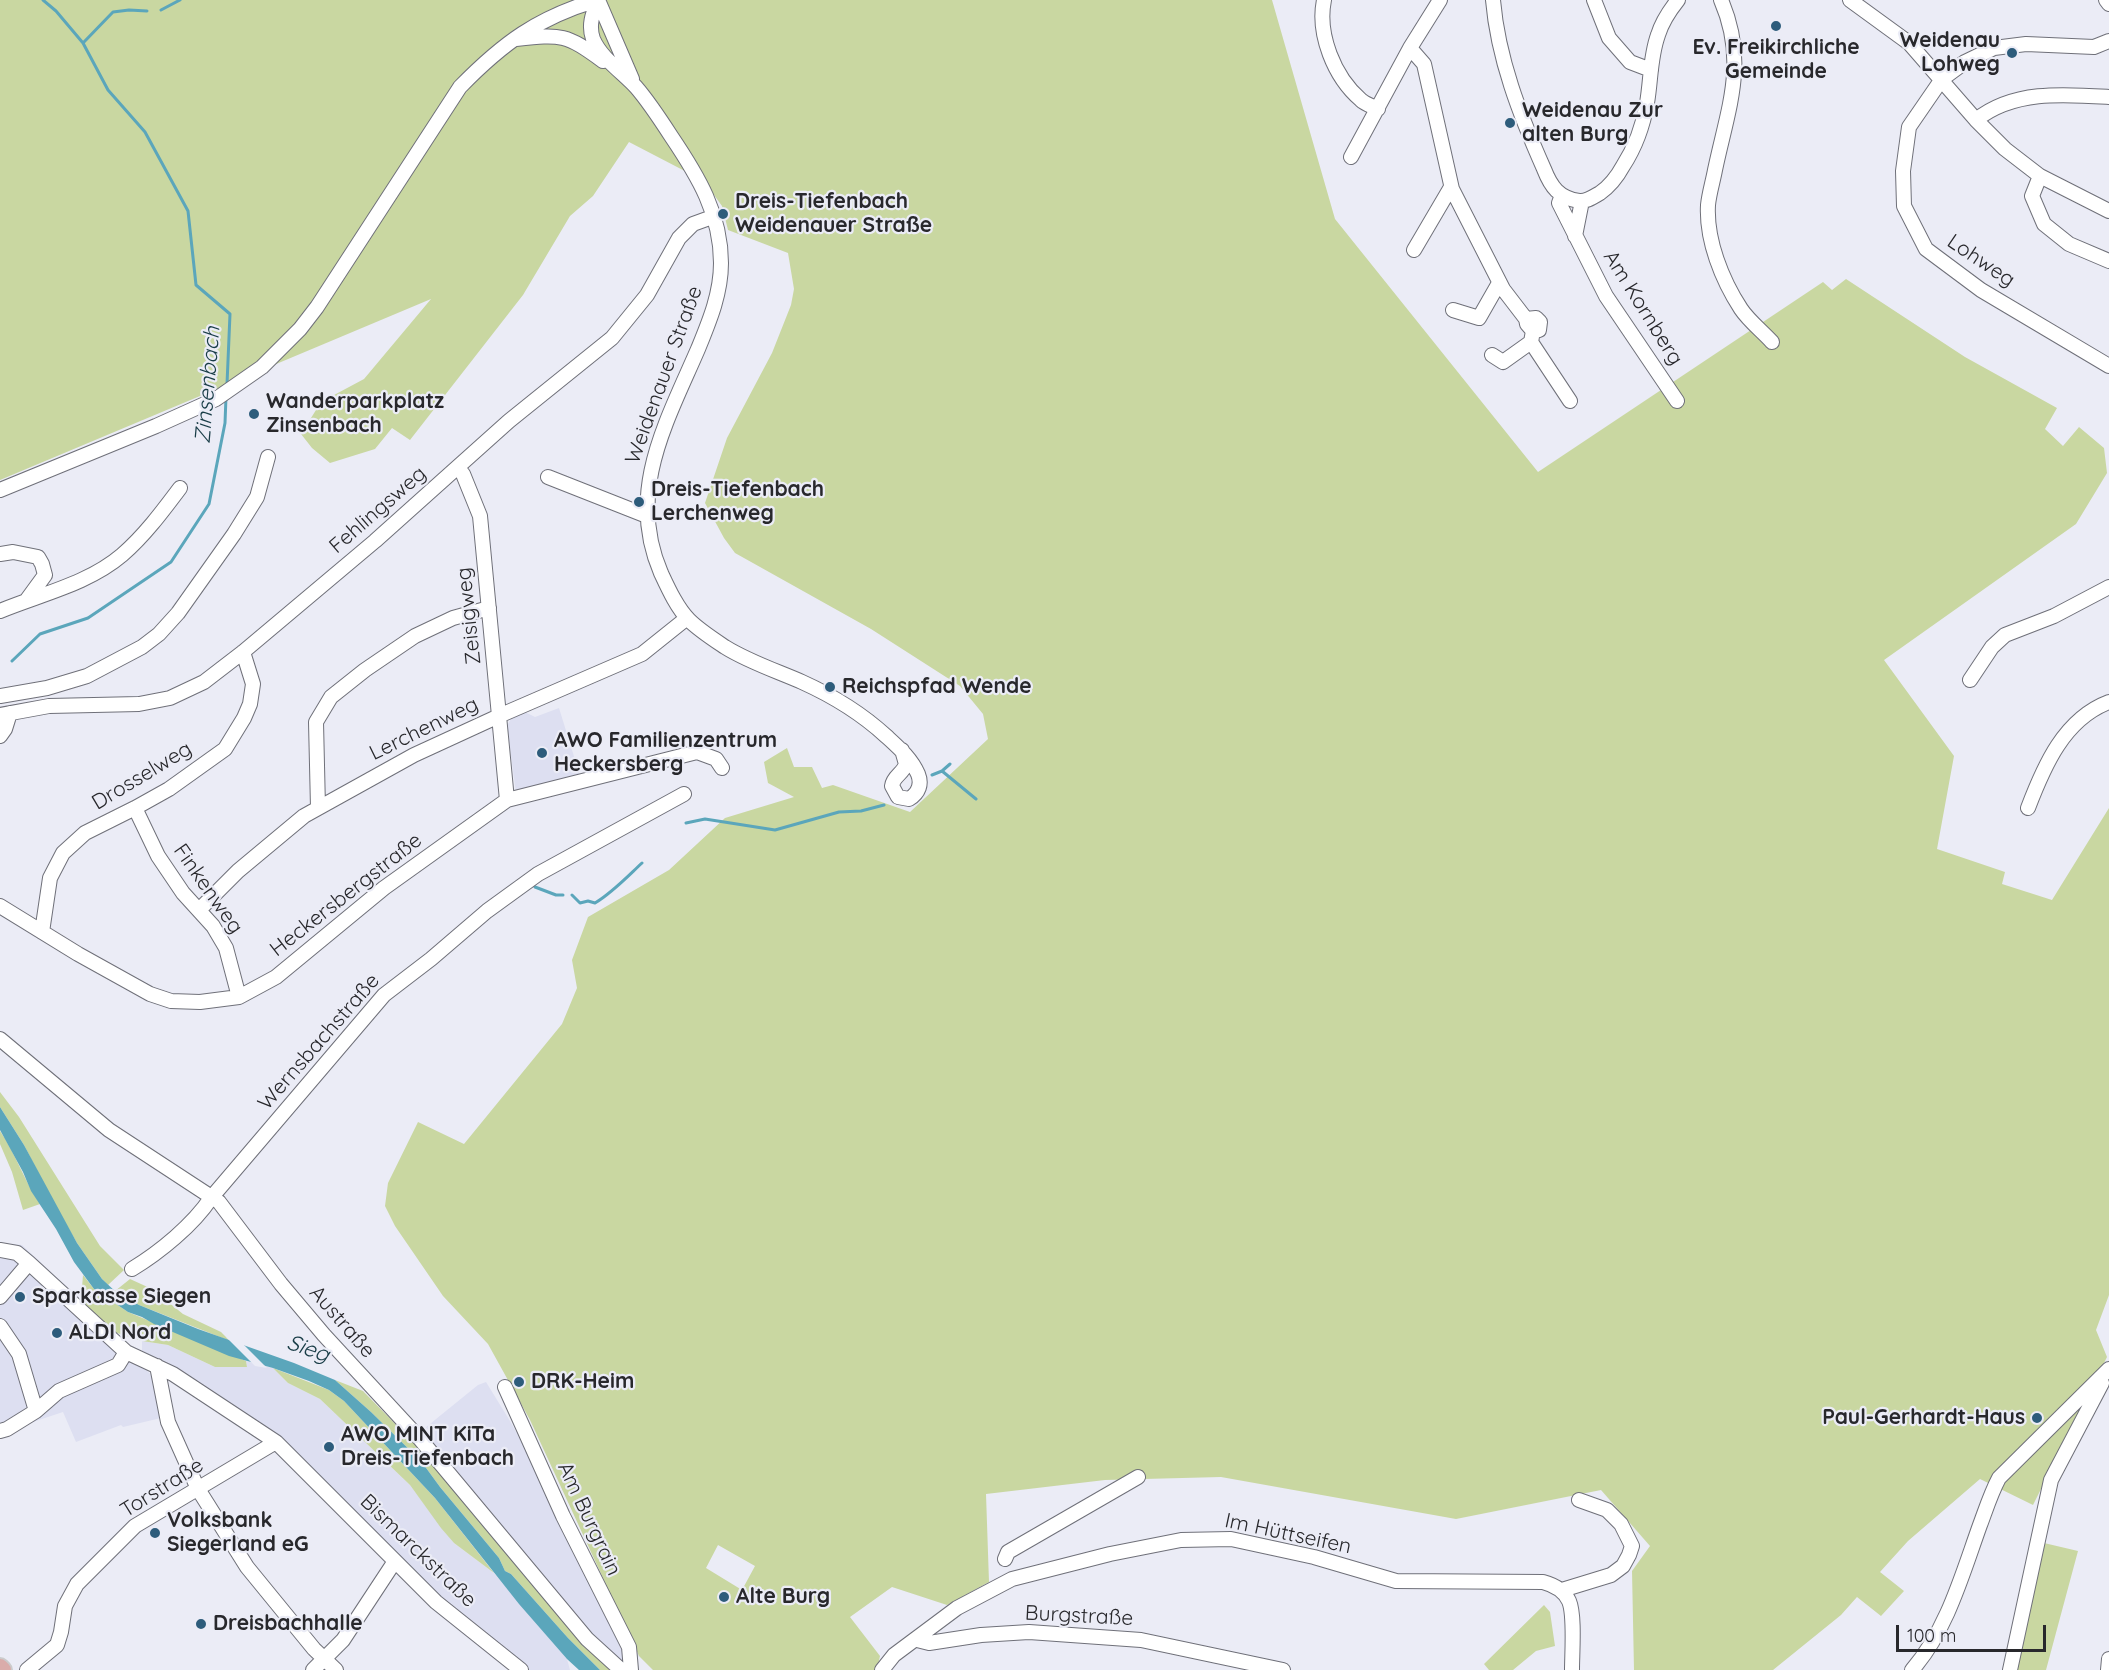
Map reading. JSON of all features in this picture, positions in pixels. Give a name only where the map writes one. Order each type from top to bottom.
[{"type":"main road","points":[[0,1666],[3,1670]]},
{"type":"street","points":[[0,490],[216,399],[262,367],[300,329],[317,307],[460,87],[484,63],[514,39],[555,14],[598,0]]},
{"type":"street","name":"Weidenauer Straße","points":[[598,0],[630,82]]},
{"type":"street","name":"Weidenauer Straße","points":[[598,0],[591,25],[593,38],[630,82],[692,167],[705,189],[721,242],[721,279],[711,316],[658,443],[648,480],[647,516],[653,555],[687,618],[725,647],[820,690],[846,705],[878,728],[902,750]]},
{"type":"street","points":[[1324,0],[1324,37],[1340,76],[1362,101],[1378,109]]},
{"type":"street","points":[[1351,156],[1410,48],[1440,0]]},
{"type":"street","name":"Am Kornberg","points":[[1493,0],[1496,31],[1521,114],[1546,176],[1553,189],[1562,195],[1559,203],[1606,296],[1677,401]]},
{"type":"street","points":[[1594,0],[1609,38],[1630,62],[1651,70]]},
{"type":"street","points":[[1562,195],[1582,201],[1594,197],[1607,188],[1629,157],[1642,126],[1658,35],[1678,0]]},
{"type":"street","points":[[1721,0],[1732,36],[1736,68],[1733,93],[1708,205],[1711,238],[1722,275],[1741,309],[1772,342]]},
{"type":"street","points":[[1850,0],[1909,43],[1976,120],[2005,149],[2040,176],[2109,211]]},
{"type":"street","points":[[2106,0],[2109,4]]},
{"type":"street","points":[[514,39],[550,35],[571,39],[630,82]]},
{"type":"street","name":"Lohweg","points":[[2109,41],[2094,46],[2026,44],[1994,48],[1965,62],[1941,80],[1909,127],[1903,171],[1904,207],[1926,249],[1980,290],[2109,366]]},
{"type":"street","points":[[1410,48],[1424,64],[1451,187],[1500,284],[1570,401]]},
{"type":"street","points":[[1976,120],[2011,101],[2044,95],[2109,97]]},
{"type":"street","points":[[2040,176],[2032,196],[2043,224],[2069,244],[2109,261]]},
{"type":"street","points":[[1414,250],[1451,187]]},
{"type":"street","points":[[1575,236],[1582,201]]},
{"type":"street","name":"Fehlingsweg","points":[[5,714],[49,706],[139,704],[170,698],[204,682],[243,652],[458,468],[509,421],[612,338],[647,295],[679,238],[693,224],[715,216]]},
{"type":"street","points":[[1453,310],[1479,318],[1500,284]]},
{"type":"street","points":[[1492,355],[1503,362],[1530,331]]},
{"type":"street","points":[[0,696],[47,688],[87,676],[142,647],[159,634],[178,612],[234,534],[257,497],[268,457]]},
{"type":"street","name":"Zeisigweg","points":[[458,468],[463,474],[480,516],[501,715],[507,800]]},
{"type":"street","points":[[548,477],[647,516]]},
{"type":"street","points":[[0,611],[75,583],[102,569],[147,531],[180,488]]},
{"type":"street","points":[[0,554],[13,552],[38,557],[42,564],[45,575],[26,601]]},
{"type":"street","points":[[1970,680],[1992,647],[2005,635],[2054,616],[2109,587]]},
{"type":"street","points":[[318,808],[316,722],[331,697],[365,670],[415,636],[453,618],[489,608]]},
{"type":"street","name":"Lerchenweg","points":[[199,910],[238,871],[304,816],[414,755],[642,654],[687,618]]},
{"type":"street","name":"Drosselweg","points":[[42,932],[50,878],[63,853],[85,832],[169,789],[225,748],[250,704],[253,684],[243,652]]},
{"type":"street","points":[[2028,808],[2044,767],[2068,730],[2109,702]]},
{"type":"street","points":[[0,736],[6,729],[5,714]]},
{"type":"street","name":"Heckersbergstraße","points":[[0,906],[150,994],[171,1001],[200,1002],[238,997],[276,977],[384,888],[507,800],[697,752],[716,759],[722,768]]},
{"type":"street","name":"Wernsbachstraße","points":[[132,1269],[153,1257],[204,1209],[384,995],[431,959],[487,911],[538,874],[684,794]]},
{"type":"street","name":"Finkenweg","points":[[135,808],[158,856],[183,893],[213,926],[226,948],[238,997]]},
{"type":"street","name":"Austraße","points":[[0,1039],[110,1130],[219,1202],[281,1284],[324,1335],[420,1439],[587,1639],[621,1670]]},
{"type":"street","name":"Bismarckstraße","points":[[0,1251],[17,1253],[126,1352],[173,1374],[276,1442],[436,1602],[521,1670]]},
{"type":"street","points":[[0,1297],[29,1263]]},
{"type":"street","points":[[0,1326],[20,1354],[36,1411]]},
{"type":"street","points":[[0,1431],[36,1411],[59,1391],[118,1365],[126,1352]]},
{"type":"street","points":[[157,1366],[168,1422],[198,1489],[247,1567],[314,1649],[336,1670]]},
{"type":"street","points":[[1912,1670],[1946,1617],[1988,1501],[1999,1478],[2109,1370]]},
{"type":"street","points":[[2010,1670],[2051,1480],[2090,1401],[2109,1370]]},
{"type":"street","name":"Am Burgrain","points":[[505,1387],[563,1516],[629,1647],[632,1670]]},
{"type":"street","name":"Torstraße","points":[[27,1670],[57,1645],[64,1606],[77,1584],[135,1526],[276,1442]]},
{"type":"street","points":[[1012,1579],[1000,1558],[1138,1477]]},
{"type":"street","points":[[1572,1670],[1572,1613],[1569,1601],[1562,1590],[1611,1575],[1623,1566],[1632,1546],[1621,1524],[1607,1510],[1580,1500]]},
{"type":"street","name":"Im Hüttseifen","points":[[917,1640],[957,1608],[1012,1579],[1110,1554],[1181,1540],[1231,1539],[1314,1557],[1396,1581],[1543,1582],[1553,1584],[1562,1590]]},
{"type":"street","points":[[313,1670],[343,1640],[395,1561]]},
{"type":"street","name":"Burgstraße","points":[[917,1640],[929,1643],[981,1635],[1029,1632],[1142,1640],[1283,1670]]},
{"type":"street","points":[[882,1670],[894,1655],[917,1640]]},
{"type":"street","points":[[2108,1670],[2109,1659]]},
{"type":"shaded area","name":"AWO Familienzentrum Heckersberg","points":[[559,708],[581,779],[516,793],[507,726],[512,717],[525,712],[535,717]]},
{"type":"shaded area","points":[[0,1243],[22,1245],[97,1315],[152,1376],[161,1418],[123,1427],[121,1425],[76,1442],[63,1412],[0,1433]]},
{"type":"shaded area","points":[[142,1341],[168,1345],[215,1367],[247,1367],[246,1361],[273,1368],[288,1383],[320,1399],[410,1485],[454,1543],[494,1573],[567,1659],[570,1670],[528,1670],[413,1573],[255,1424],[142,1354]]},
{"type":"shaded area","points":[[486,1382],[510,1421],[639,1656],[625,1670],[614,1670],[420,1432],[478,1385]]},
{"type":"green space","points":[[0,0],[1272,0],[1335,219],[1538,472],[1823,282],[1832,290],[1846,279],[1965,357],[2057,408],[2045,429],[2063,446],[2079,427],[2104,448],[2107,473],[2076,524],[1884,660],[1954,756],[1937,849],[2005,872],[2002,884],[2052,900],[2109,808],[2109,1295],[2096,1330],[2107,1357],[2033,1505],[1980,1479],[1908,1541],[1880,1572],[1904,1591],[1881,1616],[1857,1597],[1841,1615],[1773,1670],[1634,1670],[1632,1571],[1650,1546],[1601,1490],[1456,1519],[1221,1477],[1105,1480],[986,1494],[989,1582],[947,1605],[892,1587],[850,1617],[880,1656],[877,1670],[653,1670],[639,1656],[530,1420],[488,1344],[443,1296],[395,1226],[385,1206],[388,1183],[418,1122],[464,1144],[562,1024],[577,988],[572,960],[588,917],[669,870],[725,818],[794,797],[768,783],[764,762],[787,748],[794,767],[812,767],[822,788],[833,785],[910,812],[988,739],[983,714],[960,686],[871,629],[735,553],[705,503],[727,438],[772,353],[791,305],[794,289],[788,253],[728,230],[722,206],[704,181],[629,142],[593,196],[570,216],[523,295],[410,440],[392,428],[375,449],[330,463],[312,448],[301,434],[321,402],[364,379],[431,299],[0,480]],"holes":[[[718,1545],[755,1566],[742,1590],[706,1568]]]},
{"type":"green space","points":[[0,1092],[19,1117],[100,1246],[124,1270],[108,1285],[77,1243],[24,1145],[0,1107]]},
{"type":"green space","points":[[0,1131],[40,1204],[23,1210],[12,1172],[0,1144]]},
{"type":"green space","points":[[83,1275],[94,1289],[128,1312],[246,1361],[247,1367],[215,1367],[168,1345],[142,1341],[111,1331],[81,1300]]},
{"type":"green space","points":[[130,1279],[152,1289],[183,1314],[221,1332],[230,1341],[139,1305],[115,1291]]},
{"type":"green space","points":[[273,1368],[329,1390],[344,1401],[435,1498],[494,1573],[454,1543],[410,1485],[320,1399],[288,1383]]},
{"type":"green space","points":[[335,1380],[363,1391],[409,1438],[613,1670],[600,1670],[568,1638],[511,1574],[505,1571],[499,1558],[421,1461]]},
{"type":"green space","points":[[2044,1543],[2078,1551],[2046,1670],[2017,1670]]},
{"type":"green space","points":[[1544,1605],[1550,1612],[1555,1646],[1536,1651],[1513,1670],[1489,1670],[1484,1664]]},
{"type":"water","points":[[0,1107],[24,1145],[77,1243],[102,1279],[117,1293],[139,1305],[335,1380],[421,1461],[499,1558],[505,1571],[511,1574],[600,1670],[579,1670],[567,1659],[519,1604],[435,1498],[344,1401],[329,1390],[309,1381],[229,1356],[154,1324],[128,1312],[94,1289],[74,1262],[31,1191],[0,1130]]},
{"type":"pier","points":[[226,1337],[242,1343],[267,1368],[255,1366]]},
{"type":"waterway","name":"Zinsenbach","points":[[43,0],[56,11],[83,43],[108,90],[145,132],[188,211],[196,285],[230,314],[227,384]]},
{"type":"waterway","points":[[161,10],[180,0]]},
{"type":"waterway","points":[[83,43],[113,12],[147,11]]},
{"type":"waterway","name":"Zinsenbach","points":[[12,661],[40,634],[88,618],[171,562],[209,504],[225,423],[226,397]]},
{"type":"waterway","points":[[932,775],[942,771],[950,764]]},
{"type":"waterway","points":[[942,771],[976,799]]},
{"type":"waterway","points":[[686,823],[705,819],[775,830],[839,812],[861,811],[884,805]]},
{"type":"waterway","points":[[572,895],[580,903],[588,901],[595,903],[642,863]]},
{"type":"waterway","points":[[535,887],[556,895],[563,895]]},
{"type":"place","name":"Ev. Freikirchliche Gemeinde","points":[[1776,26]]},
{"type":"place","name":"Weidenau Lohweg","points":[[2012,53]]},
{"type":"place","name":"Weidenau Zur alten Burg","points":[[1510,123]]},
{"type":"place","name":"Dreis-Tiefenbach Weidenauer Straße","points":[[723,214]]},
{"type":"place","name":"Wanderparkplatz Zinsenbach","points":[[254,414]]},
{"type":"place","name":"Dreis-Tiefenbach Lerchenweg","points":[[639,502]]},
{"type":"place","name":"Reichspfad Wende","points":[[830,687]]},
{"type":"place","name":"AWO Familienzentrum Heckersberg","points":[[542,753]]},
{"type":"place","name":"Sparkasse Siegen","points":[[20,1297]]},
{"type":"place","name":"ALDI Nord","points":[[57,1333]]},
{"type":"place","name":"DRK-Heim","points":[[519,1382]]},
{"type":"place","name":"Paul-Gerhardt-Haus","points":[[2037,1418]]},
{"type":"place","name":"AWO MINT KiTa Dreis-Tiefenbach","points":[[329,1447]]},
{"type":"place","name":"Volksbank Siegerland eG","points":[[155,1533]]},
{"type":"place","name":"Alte Burg","points":[[724,1597]]},
{"type":"place","name":"Dreisbachhalle","points":[[201,1624]]},
{"type":"water label","name":"Sieg","points":[[308,1349]]}]
